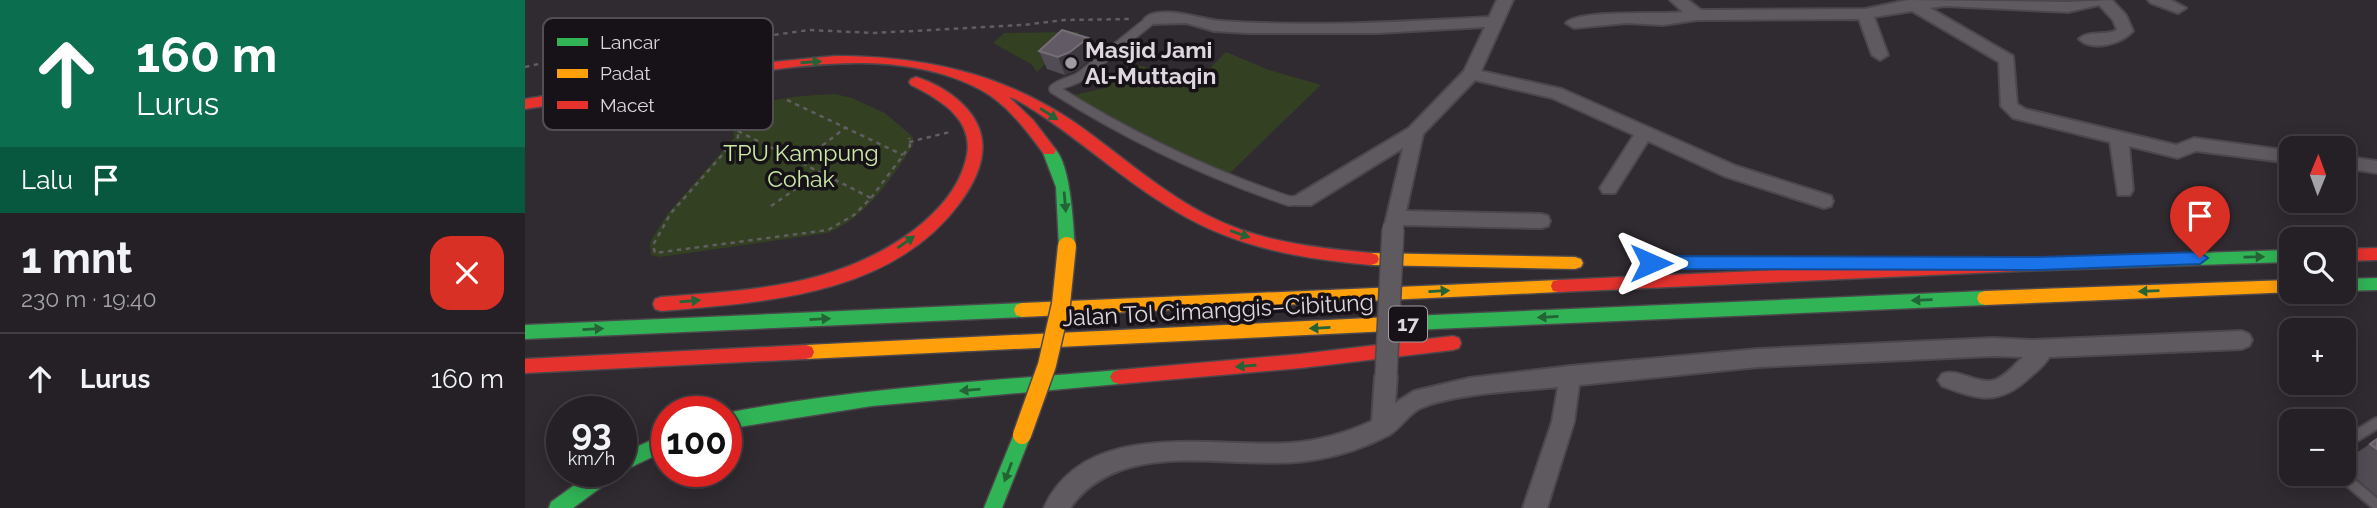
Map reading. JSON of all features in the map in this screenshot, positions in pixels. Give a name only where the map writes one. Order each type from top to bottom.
[{"type":"highway","points":[[773,67],[804,62],[865,60],[923,65],[1022,97],[1069,127],[1157,193],[1201,220],[1247,237],[1342,257],[1401,262],[1595,262]]},
{"type":"highway","points":[[964,77],[1001,95],[1034,126],[1053,155],[1065,194],[1067,246],[1061,304],[1047,365],[993,508]]},
{"type":"highway","points":[[773,83],[786,81]]},
{"type":"highway","points":[[644,306],[749,296],[832,282],[878,261],[936,221],[962,191],[974,161],[976,136],[967,113],[949,97],[909,81],[974,101]]},
{"type":"highway","points":[[525,104],[543,101]]},
{"type":"highway","points":[[525,119],[543,116]]},
{"type":"highway","points":[[2356,254],[2377,254]]},
{"type":"highway","name":"Jalan Tol Cimanggis–Cibitung","points":[[525,332],[2039,264],[2279,256]]},
{"type":"highway","points":[[1706,263],[2039,264]]},
{"type":"highway","points":[[2356,285],[2377,284]]},
{"type":"highway","name":"Jalan Tol Cimanggis–Cibitung","points":[[525,366],[1752,307],[2279,286]]},
{"type":"highway","points":[[1011,402],[1039,295]]},
{"type":"highway","points":[[1519,335],[1752,307]]},
{"type":"highway","points":[[525,317],[551,314]]},
{"type":"highway","points":[[742,418],[846,401],[1301,361],[1465,341]]},
{"type":"highway","points":[[558,508],[586,487]]},
{"type":"street","points":[[1304,200],[1415,132],[1471,74],[1505,0]]},
{"type":"street","points":[[1678,0],[1697,15]]},
{"type":"street","points":[[1574,23],[1627,18],[1663,20],[1697,15],[1865,13],[1945,1],[2069,7],[2101,0],[2120,18],[2125,30],[2119,36],[2107,39],[2087,39]]},
{"type":"street","points":[[2156,0],[2178,8]]},
{"type":"street","points":[[1911,4],[2008,61],[2009,106],[2014,111],[2178,152],[2194,144],[2279,155]]},
{"type":"street","points":[[1865,13],[1880,55]]},
{"type":"street","points":[[1153,19],[1186,18],[1214,26],[1260,28],[1378,28],[1493,22]]},
{"type":"street","points":[[1471,74],[1556,93],[1730,171],[1824,201]]},
{"type":"street","points":[[1383,427],[1394,224],[1415,132]]},
{"type":"street","points":[[1609,188],[1644,134]]},
{"type":"street","points":[[2117,137],[2124,168],[2124,190]]},
{"type":"street","points":[[2356,164],[2377,167]]},
{"type":"street","points":[[1394,224],[1541,221]]},
{"type":"street","points":[[1056,508],[1080,479],[1106,463],[1135,455],[1178,452],[1289,453],[1339,446],[1383,427],[1414,400],[1469,387],[1758,358],[1993,347],[2042,358],[2242,340]]},
{"type":"street","points":[[1949,380],[1983,391],[2000,390],[2042,358]]},
{"type":"street","points":[[1535,508],[1563,422],[1570,375]]},
{"type":"lane","points":[[1153,19],[1072,82],[1061,83],[1054,89],[1150,146],[1190,166],[1289,201],[1304,200]]},
{"type":"lane","points":[[2356,436],[2377,424]]},
{"type":"lane","points":[[2354,486],[2377,505]]},
{"type":"path","points":[[773,35],[809,30],[898,32],[1064,20],[1153,19]]},
{"type":"path","points":[[525,67],[543,63]]},
{"type":"path","points":[[787,100],[903,155]]},
{"type":"path","points":[[801,162],[845,128]]},
{"type":"path","points":[[873,198],[739,131],[738,137],[671,213],[654,241],[655,253],[828,230],[843,224],[873,198],[910,146],[909,140],[959,129]]},
{"type":"path","points":[[771,206],[820,172]]},
{"type":"green space","points":[[1079,32],[1037,72],[1031,64],[993,43],[1004,33]]},
{"type":"green space","points":[[1226,52],[1269,70],[1321,85],[1228,175],[1139,134],[1074,95],[1105,88],[1134,64],[1197,81]]},
{"type":"green space","name":"TPU Kampung Cohak","points":[[835,94],[852,98],[885,113],[913,137],[913,146],[877,196],[855,217],[828,233],[660,257],[651,255],[650,242],[668,213],[734,138],[733,130],[773,130],[773,100]]},
{"type":"building","points":[[1062,30],[1088,38],[1070,52],[1058,57],[1039,51]]},
{"type":"building","points":[[2377,439],[2377,449],[2370,444]]},
{"type":"traffic: fast","points":[[1049,150],[1063,187],[1067,246]]},
{"type":"traffic: fast","points":[[2019,265],[2279,256]]},
{"type":"traffic: fast","points":[[2356,285],[2377,284]]},
{"type":"traffic: fast","points":[[1411,323],[1985,298]]},
{"type":"traffic: fast","points":[[525,332],[1022,310]]},
{"type":"traffic: fast","points":[[742,418],[872,398],[1119,377]]},
{"type":"traffic: fast","points":[[993,508],[1022,435]]},
{"type":"traffic: fast","points":[[637,455],[651,449]]},
{"type":"traffic: fast","points":[[558,508],[586,487]]},
{"type":"traffic: slow","points":[[1022,435],[1047,365],[1061,304],[1067,246]]},
{"type":"traffic: slow","points":[[1371,259],[1575,263]]},
{"type":"traffic: slow","points":[[1022,310],[1559,286]]},
{"type":"traffic: slow","points":[[1985,298],[2279,286]]},
{"type":"traffic: slow","points":[[806,352],[1411,323]]},
{"type":"traffic: jam","points":[[773,66],[876,60],[916,64],[953,72],[996,93],[1028,123],[1049,150]]},
{"type":"traffic: jam","points":[[964,77],[1013,93],[1044,109],[1157,192],[1181,208],[1225,230],[1287,248],[1371,259]]},
{"type":"traffic: jam","points":[[661,304],[767,294],[835,279],[867,267],[898,250],[927,228],[961,188],[971,169],[976,144],[974,131],[961,110],[940,94],[916,82]]},
{"type":"traffic: jam","points":[[525,104],[543,101]]},
{"type":"traffic: jam","points":[[2356,255],[2377,254]]},
{"type":"traffic: jam","points":[[1559,286],[2019,265]]},
{"type":"traffic: jam","points":[[1119,377],[1301,361],[1453,343]]},
{"type":"traffic: jam","points":[[525,366],[806,352]]},
{"type":"place","name":"Masjid Jami Al-Muttaqin","points":[[1071,63]]},
{"type":"route","points":[[1651,263],[2039,264],[2200,258]]}]
